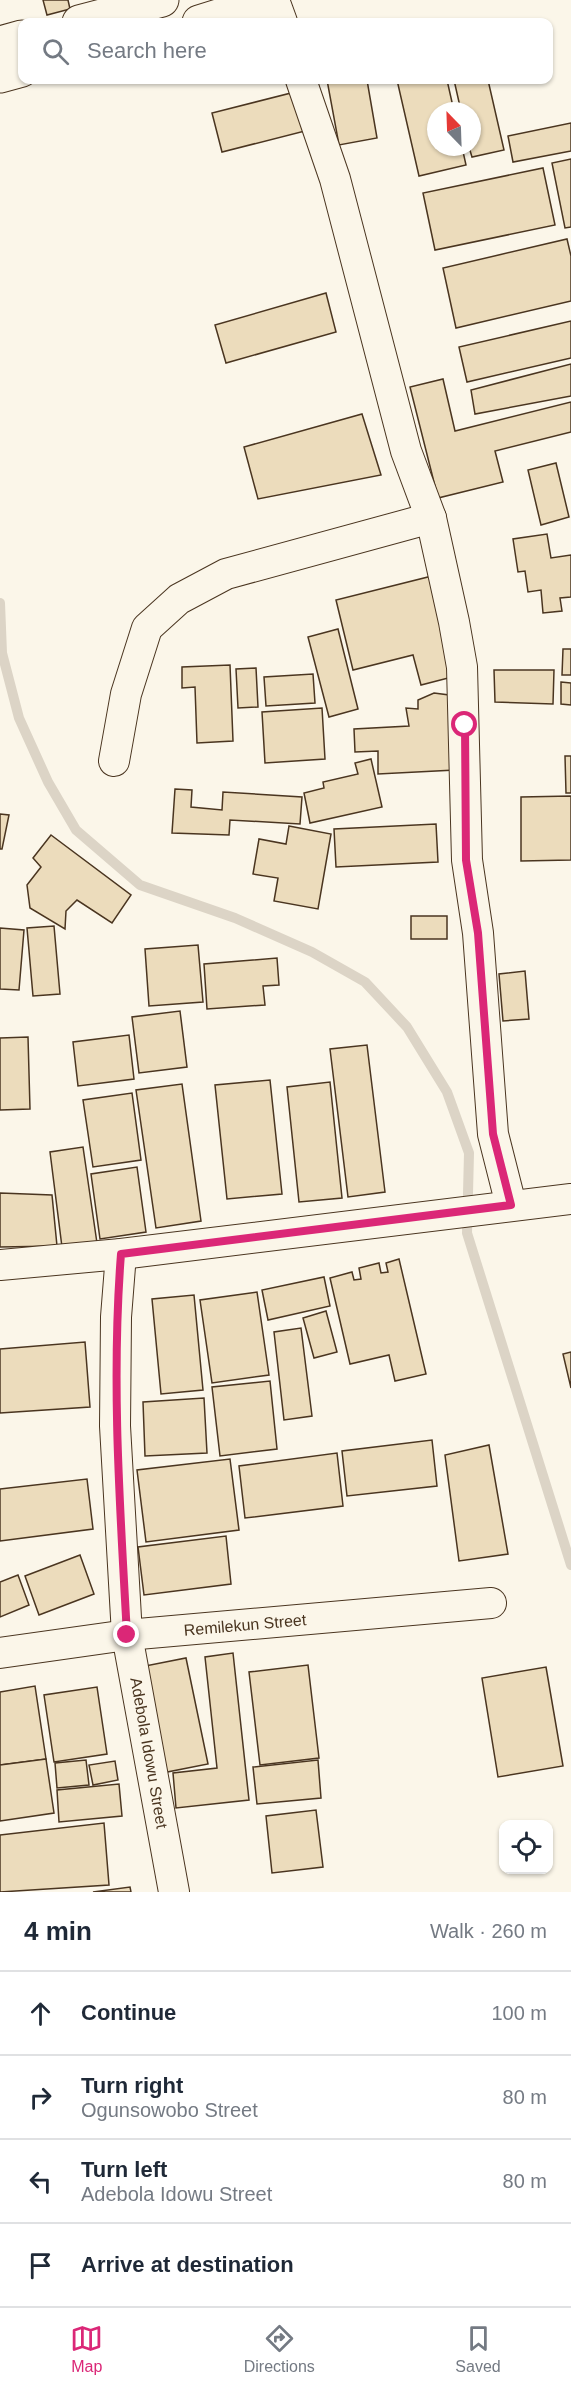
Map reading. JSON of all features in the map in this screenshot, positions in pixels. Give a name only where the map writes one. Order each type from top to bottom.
[{"type":"street","points":[[94,18],[162,0]]},
{"type":"street","points":[[212,18],[269,0]]},
{"type":"street","points":[[274,0],[281,18]]},
{"type":"street","points":[[0,43],[18,38]]},
{"type":"street","points":[[302,84],[338,190],[406,452],[431,518],[462,667],[466,860],[478,933],[493,1134],[507,1205]]},
{"type":"street","points":[[114,761],[126,694],[147,628],[179,599],[226,574],[431,518]]},
{"type":"street","points":[[0,1265],[121,1254],[507,1205],[571,1199]]},
{"type":"street","name":"Adebola Idowu Street","points":[[121,1254],[116,1317],[115,1426],[127,1635],[174,1892]]},
{"type":"street","name":"Remilekun Street","points":[[0,1653],[127,1635],[491,1603]]},
{"type":"building","points":[[43,0],[68,0],[70,9],[47,15]]},
{"type":"building","points":[[328,84],[368,84],[377,138],[339,145]]},
{"type":"building","points":[[398,84],[448,84],[452,102],[427,102],[427,156],[464,156],[466,165],[419,176]]},
{"type":"building","points":[[455,84],[489,84],[504,150],[481,155],[481,102],[459,102]]},
{"type":"building","points":[[295,92],[305,131],[222,152],[212,113]]},
{"type":"building","points":[[571,123],[571,151],[513,162],[508,136]]},
{"type":"building","points":[[571,159],[571,227],[565,228],[552,163]]},
{"type":"building","points":[[543,168],[555,225],[435,250],[423,193]]},
{"type":"building","points":[[567,239],[571,256],[571,301],[456,328],[443,268]]},
{"type":"building","points":[[326,293],[336,332],[226,363],[215,325]]},
{"type":"building","points":[[571,321],[571,358],[467,382],[459,347]]},
{"type":"building","points":[[571,364],[571,396],[475,414],[471,390]]},
{"type":"building","points":[[443,379],[455,431],[571,402],[571,432],[495,451],[503,482],[438,498],[410,387]]},
{"type":"building","points":[[362,414],[381,475],[258,499],[244,447]]},
{"type":"building","points":[[556,463],[569,517],[541,525],[528,470]]},
{"type":"building","points":[[547,534],[551,558],[571,555],[571,597],[560,598],[562,611],[543,613],[541,590],[528,592],[525,571],[518,572],[513,539]]},
{"type":"building","points":[[432,576],[456,676],[421,685],[413,655],[353,670],[336,600]]},
{"type":"building","points":[[338,629],[358,709],[329,717],[308,637]]},
{"type":"building","points":[[563,649],[571,649],[571,675],[562,675]]},
{"type":"building","points":[[230,665],[233,741],[197,743],[195,687],[182,688],[182,667]]},
{"type":"building","points":[[256,668],[258,707],[238,708],[236,669]]},
{"type":"building","points":[[494,670],[554,670],[553,704],[495,702]]},
{"type":"building","points":[[313,674],[315,703],[266,706],[264,677]]},
{"type":"building","points":[[561,682],[571,683],[571,705],[561,704]]},
{"type":"building","points":[[434,693],[449,695],[455,770],[378,774],[378,751],[355,752],[354,729],[409,726],[406,708],[418,709],[418,700]]},
{"type":"building","points":[[322,708],[325,759],[265,763],[262,712]]},
{"type":"building","points":[[565,756],[571,756],[571,793],[566,793]]},
{"type":"building","points":[[371,759],[382,807],[310,823],[304,793],[324,788],[323,782],[358,774],[355,763]]},
{"type":"building","points":[[175,789],[192,790],[191,807],[222,810],[223,792],[302,797],[300,824],[230,820],[229,835],[172,833]]},
{"type":"building","points":[[571,796],[571,860],[521,861],[521,797]]},
{"type":"building","points":[[0,814],[9,815],[2,849],[0,849]]},
{"type":"building","points":[[436,824],[438,862],[336,867],[334,829]]},
{"type":"building","points":[[289,826],[331,834],[318,909],[274,901],[278,878],[253,874],[259,839],[286,844]]},
{"type":"building","points":[[51,835],[131,895],[112,923],[77,900],[66,911],[65,929],[30,908],[27,885],[41,867],[33,858]]},
{"type":"building","points":[[411,916],[447,916],[447,939],[411,939]]},
{"type":"building","points":[[54,926],[60,994],[33,996],[27,928]]},
{"type":"building","points":[[0,928],[24,930],[19,990],[0,989]]},
{"type":"building","points":[[198,945],[203,1002],[149,1006],[145,949]]},
{"type":"building","points":[[277,958],[279,985],[263,986],[265,1005],[207,1009],[204,964]]},
{"type":"building","points":[[525,971],[529,1019],[503,1021],[499,974]]},
{"type":"building","points":[[180,1011],[187,1067],[139,1073],[132,1017]]},
{"type":"building","points":[[129,1035],[134,1079],[78,1086],[73,1042]]},
{"type":"building","points":[[28,1037],[30,1109],[0,1110],[0,1038]]},
{"type":"building","points":[[367,1045],[385,1192],[348,1197],[330,1049]]},
{"type":"building","points":[[270,1080],[282,1194],[227,1199],[215,1085]]},
{"type":"building","points":[[330,1082],[342,1198],[299,1202],[287,1087]]},
{"type":"building","points":[[182,1084],[201,1221],[156,1228],[136,1090]]},
{"type":"building","points":[[132,1093],[141,1160],[93,1167],[83,1100]]},
{"type":"building","points":[[83,1147],[98,1250],[63,1255],[50,1152]]},
{"type":"building","points":[[137,1167],[146,1232],[100,1239],[91,1174]]},
{"type":"building","points":[[0,1193],[52,1195],[57,1246],[0,1247]]},
{"type":"building","points":[[399,1259],[426,1374],[395,1381],[389,1355],[350,1364],[330,1278],[352,1272],[354,1280],[361,1279],[359,1268],[379,1263],[381,1273],[388,1272],[386,1263]]},
{"type":"building","points":[[324,1277],[330,1306],[268,1320],[262,1290]]},
{"type":"building","points":[[257,1292],[269,1375],[212,1383],[200,1300]]},
{"type":"building","points":[[194,1295],[203,1390],[161,1394],[152,1299]]},
{"type":"building","points":[[326,1311],[337,1352],[314,1358],[303,1318]]},
{"type":"building","points":[[301,1328],[312,1416],[284,1420],[274,1332]]},
{"type":"building","points":[[85,1342],[90,1407],[0,1413],[0,1349]]},
{"type":"building","points":[[571,1352],[571,1388],[563,1354]]},
{"type":"building","points":[[270,1381],[277,1449],[220,1456],[212,1387]]},
{"type":"building","points":[[204,1398],[207,1453],[145,1456],[143,1402]]},
{"type":"building","points":[[432,1440],[437,1486],[347,1496],[342,1451]]},
{"type":"building","points":[[489,1445],[508,1554],[459,1561],[445,1455]]},
{"type":"building","points":[[337,1453],[343,1506],[245,1518],[239,1466]]},
{"type":"building","points":[[230,1459],[239,1530],[146,1542],[137,1470]]},
{"type":"building","points":[[87,1479],[93,1529],[0,1541],[0,1489]]},
{"type":"building","points":[[226,1536],[231,1584],[144,1595],[138,1547]]},
{"type":"building","points":[[80,1555],[94,1594],[39,1615],[25,1576]]},
{"type":"building","points":[[18,1575],[29,1605],[0,1617],[0,1582]]},
{"type":"building","points":[[233,1653],[249,1800],[176,1808],[173,1773],[217,1768],[205,1657]]},
{"type":"building","points":[[186,1658],[208,1764],[162,1773],[140,1667]]},
{"type":"building","points":[[308,1665],[319,1758],[260,1765],[249,1672]]},
{"type":"building","points":[[546,1667],[563,1766],[498,1777],[482,1678]]},
{"type":"building","points":[[35,1686],[46,1759],[0,1765],[0,1692]]},
{"type":"building","points":[[97,1687],[107,1754],[54,1762],[44,1695]]},
{"type":"building","points":[[46,1759],[54,1813],[0,1821],[0,1765]]},
{"type":"building","points":[[86,1760],[89,1785],[57,1788],[55,1763]]},
{"type":"building","points":[[318,1760],[321,1798],[257,1804],[253,1767]]},
{"type":"building","points":[[115,1761],[118,1780],[93,1785],[89,1765]]},
{"type":"building","points":[[119,1784],[122,1816],[59,1822],[57,1790]]},
{"type":"building","points":[[316,1810],[323,1867],[272,1873],[266,1816]]},
{"type":"building","points":[[104,1823],[109,1885],[0,1892],[0,1835]]},
{"type":"building","points":[[130,1887],[131,1892],[93,1892]]},
{"type":"waterway","points":[[0,603],[2,653],[19,718],[48,782],[76,830],[140,885],[235,918],[312,952],[365,982],[407,1027],[447,1092],[469,1153],[467,1233],[571,1565]]},
{"type":"route","points":[[127,1635],[115,1426],[116,1317],[121,1254],[511,1205],[493,1134],[478,933],[474,896],[466,860],[465,725]]}]
